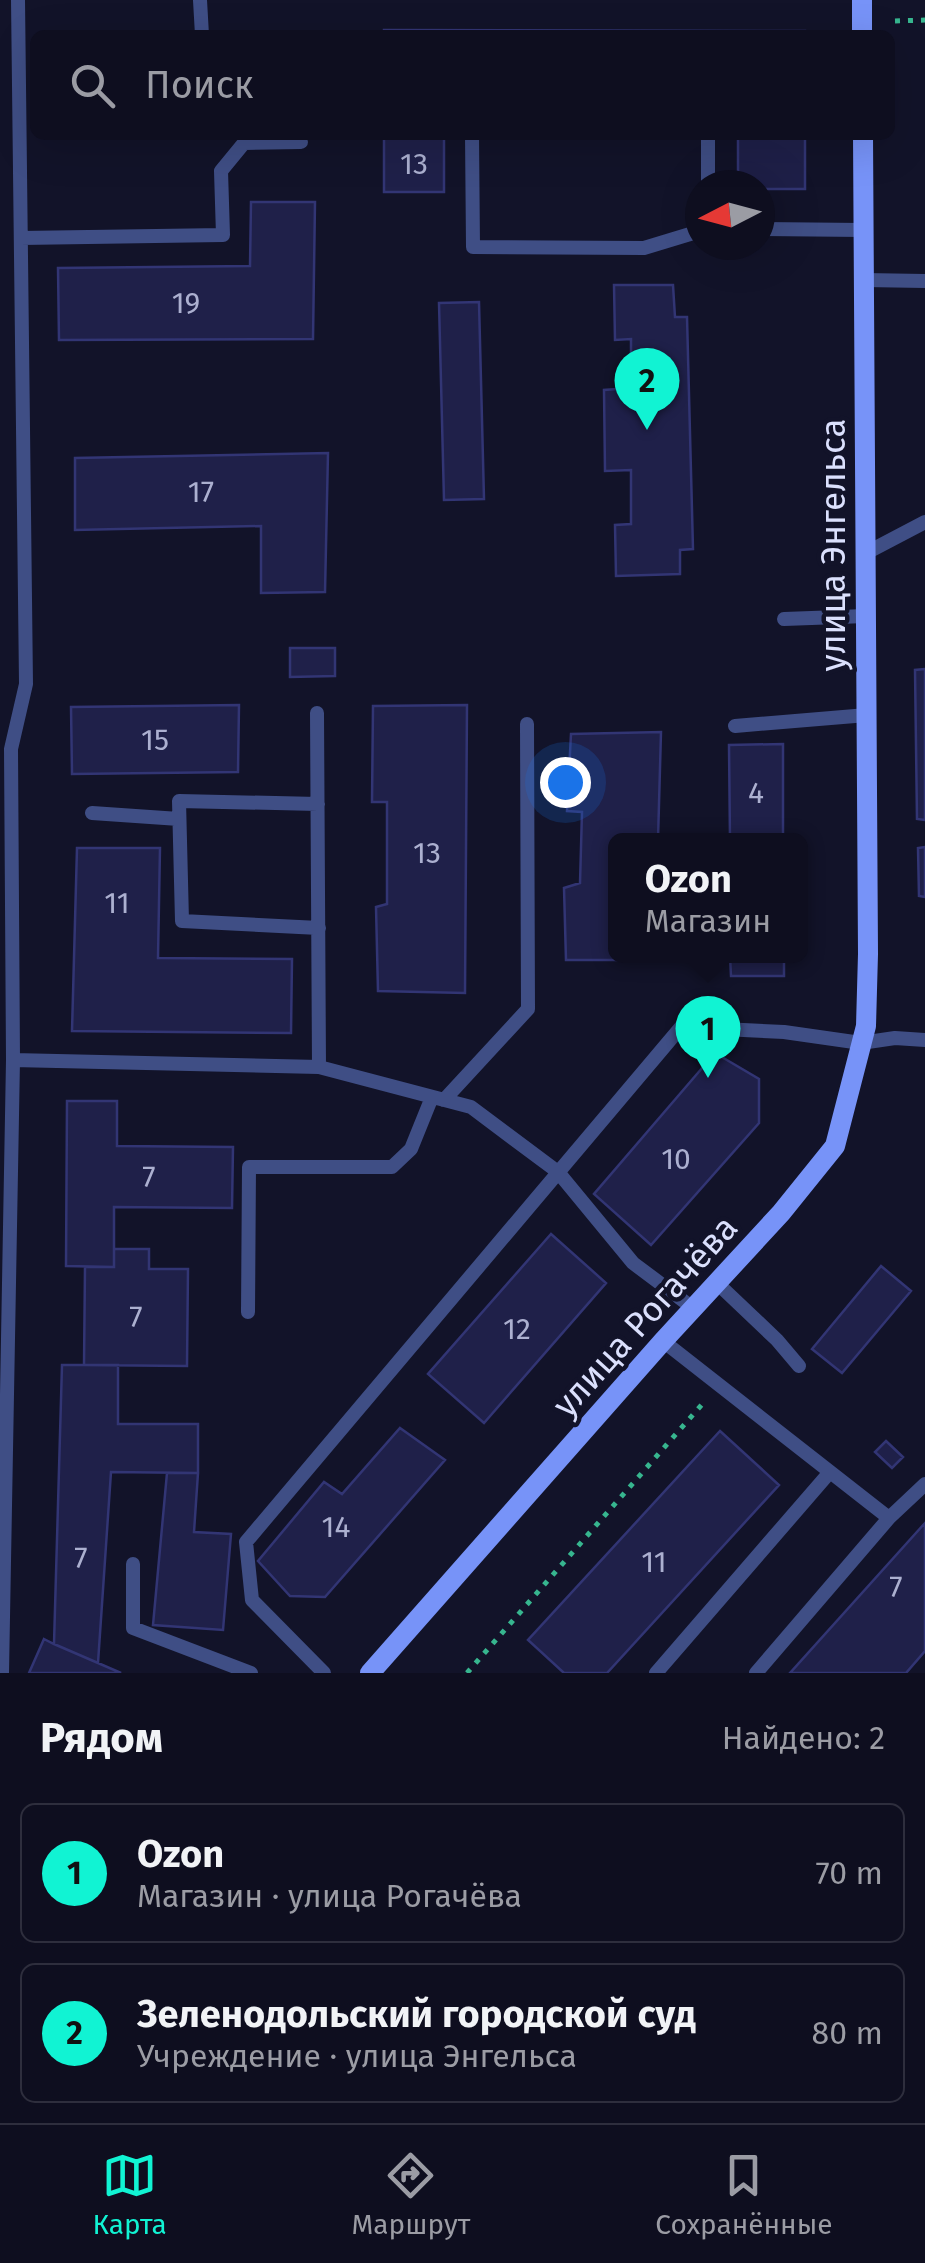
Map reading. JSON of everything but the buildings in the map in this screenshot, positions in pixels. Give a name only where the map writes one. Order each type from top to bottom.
[{"type":"street","points":[[862,0],[862,30]]},
{"type":"street","name":"улица Энгельса","points":[[863,140],[868,954]]},
{"type":"street","name":"улица Рогачёва","points":[[370,1673],[781,1213],[835,1146],[866,1026],[868,954]]},
{"type":"lane","points":[[2,1673],[6,1128],[13,1060],[12,750],[26,684],[18,0]]},
{"type":"lane","points":[[200,0],[202,30]]},
{"type":"lane","points":[[18,37],[30,37]]},
{"type":"lane","points":[[472,140],[473,247],[644,248],[685,236]]},
{"type":"lane","points":[[708,140],[708,170]]},
{"type":"lane","points":[[20,238],[224,235],[221,171],[244,143],[301,142]]},
{"type":"lane","points":[[775,230],[864,230]]},
{"type":"lane","points":[[864,280],[925,282]]},
{"type":"lane","points":[[866,553],[925,522]]},
{"type":"lane","points":[[784,619],[866,616]]},
{"type":"lane","points":[[317,713],[320,1066]]},
{"type":"lane","points":[[734,726],[867,715]]},
{"type":"lane","points":[[248,1312],[249,1167],[392,1167],[411,1149],[438,1098],[528,1009],[526,724]]},
{"type":"lane","points":[[318,804],[179,802],[182,921],[318,928]]},
{"type":"lane","points":[[92,814],[179,819]]},
{"type":"lane","points":[[324,1673],[252,1600],[246,1542],[680,1027],[784,1032],[861,1043],[894,1038],[925,1040]]},
{"type":"lane","points":[[13,1060],[320,1066],[471,1107],[558,1172],[633,1263],[693,1308]]},
{"type":"lane","points":[[717,1283],[799,1366]]},
{"type":"lane","points":[[664,1340],[889,1518]]},
{"type":"lane","points":[[656,1673],[830,1472]]},
{"type":"lane","points":[[756,1673],[889,1518],[925,1484]]},
{"type":"lane","points":[[133,1564],[133,1628],[252,1673]]},
{"type":"path","points":[[895,20],[925,20]]},
{"type":"path","points":[[467,1673],[719,1384]]},
{"type":"place","name":"Зеленодольский городской суд","points":[[647,430]]},
{"type":"place","name":"Ozon","points":[[708,1078]]}]
